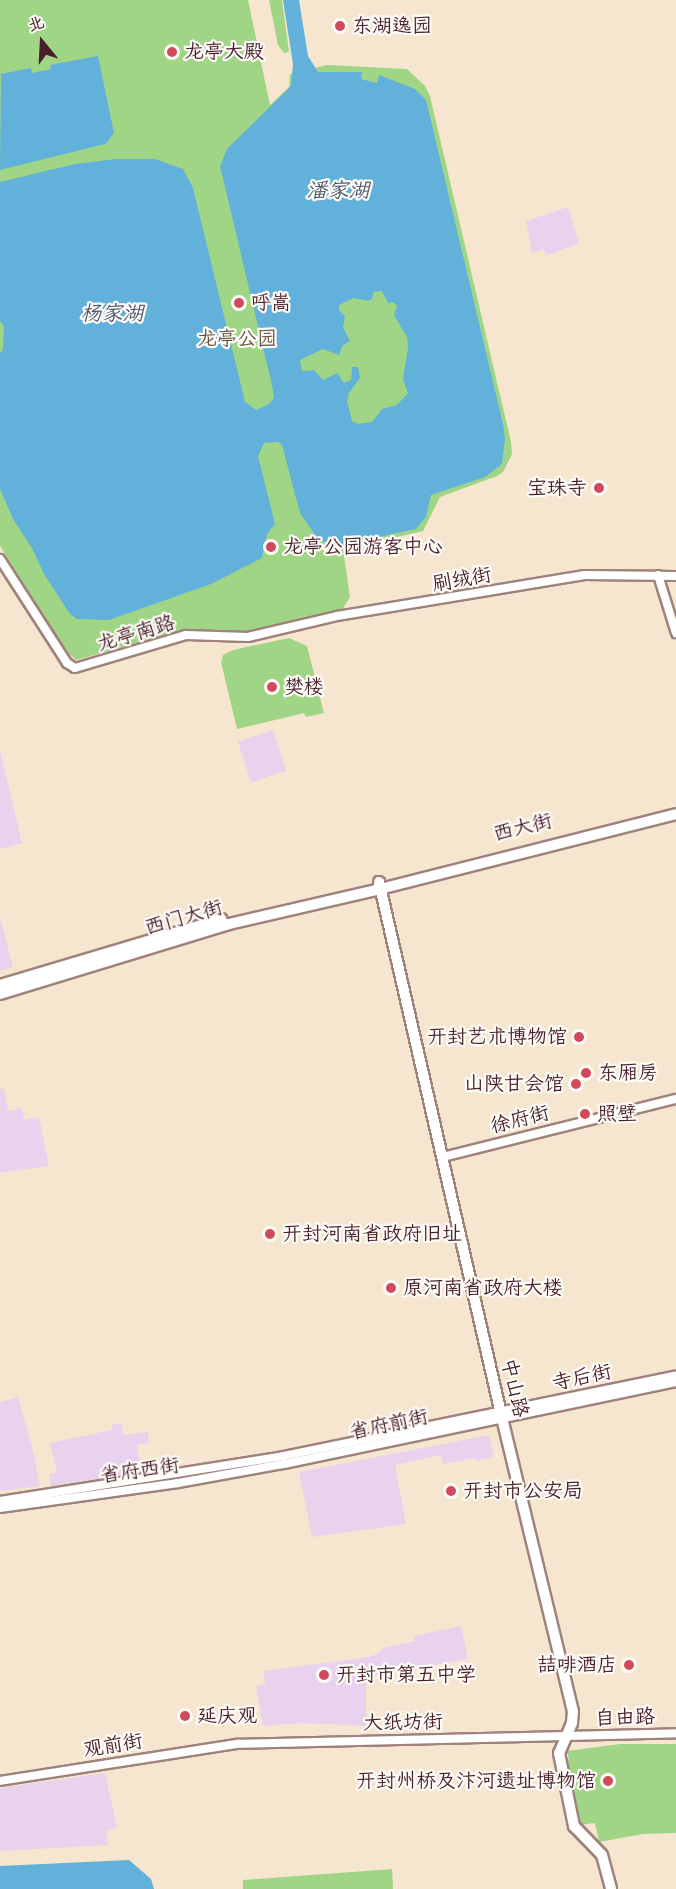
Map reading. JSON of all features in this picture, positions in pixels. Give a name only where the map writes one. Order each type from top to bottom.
[{"type":"main road","name":"西大街","points":[[377,886],[676,806]]},
{"type":"main road","name":"西大街","points":[[377,886],[676,814]]},
{"type":"main road","name":"西门大街","points":[[0,985],[195,926],[377,886]]},
{"type":"main road","name":"西门大街","points":[[0,994],[200,932],[377,886]]},
{"type":"main road","name":"中山路","points":[[377,886],[443,1157],[498,1415]]},
{"type":"main road","name":"中山路","points":[[377,886],[498,1415],[573,1711],[573,1720],[559,1756],[574,1826],[602,1855],[611,1889]]},
{"type":"main road","name":"中山路","points":[[567,1736],[552,1757],[567,1826],[571,1834],[596,1857],[606,1889]]},
{"type":"street","name":"龙亭南路","points":[[0,559],[67,663],[75,668],[186,635],[241,639],[337,616]]},
{"type":"street","name":"刷绒街","points":[[337,616],[592,575],[676,576]]},
{"type":"street","points":[[658,575],[676,633]]},
{"type":"street","name":"徐府街","points":[[443,1157],[676,1099]]},
{"type":"street","name":"寺后街","points":[[498,1415],[676,1375]]},
{"type":"street","name":"寺后街","points":[[498,1415],[676,1382]]},
{"type":"street","name":"省府前街","points":[[284,1460],[498,1415]]},
{"type":"street","name":"省府西街","points":[[0,1501],[284,1460]]},
{"type":"street","name":"省府西街","points":[[0,1508],[178,1483],[284,1460]]},
{"type":"street","name":"自由路","points":[[567,1736],[676,1733]]},
{"type":"street","name":"大纸坊街","points":[[231,1745],[567,1736]]},
{"type":"street","name":"观前街","points":[[0,1781],[231,1745]]},
{"type":"shaded area","points":[[568,207],[579,243],[546,256],[544,249],[532,253],[526,221]]},
{"type":"shaded area","points":[[273,730],[286,771],[251,782],[238,741]]},
{"type":"shaded area","points":[[0,750],[22,843],[0,849]]},
{"type":"shaded area","points":[[0,917],[13,967],[0,971]]},
{"type":"shaded area","points":[[4,1088],[8,1111],[22,1108],[24,1120],[39,1117],[49,1166],[0,1173],[0,1089]]},
{"type":"shaded area","points":[[18,1397],[40,1486],[0,1491],[0,1402]]},
{"type":"shaded area","points":[[121,1423],[124,1435],[148,1432],[149,1443],[137,1445],[141,1473],[51,1486],[49,1474],[57,1473],[50,1443],[112,1430],[112,1425]]},
{"type":"shaded area","points":[[489,1435],[494,1457],[443,1464],[440,1455],[395,1465],[406,1524],[312,1537],[299,1472]]},
{"type":"shaded area","name":"开封市第五中学","points":[[461,1626],[468,1659],[366,1677],[366,1726],[302,1723],[263,1726],[256,1686],[265,1684],[264,1671],[368,1657],[377,1654],[383,1648],[415,1641],[414,1636]]},
{"type":"shaded area","points":[[105,1773],[117,1828],[106,1831],[108,1845],[0,1851],[0,1788]]},
{"type":"green space","name":"龙亭公园","points":[[0,0],[248,0],[270,105],[289,87],[290,74],[327,65],[407,69],[425,86],[430,96],[512,454],[503,472],[497,476],[440,497],[423,531],[346,549],[344,556],[350,597],[342,610],[236,633],[186,629],[76,660],[66,651],[0,546]]},
{"type":"green space","points":[[269,0],[282,0],[289,52],[284,53],[278,45]]},
{"type":"green space","name":"樊楼","points":[[289,638],[307,646],[324,713],[306,717],[304,713],[237,729],[221,662],[223,655],[233,650]]},
{"type":"green space","points":[[620,1744],[676,1744],[676,1833],[643,1834],[599,1842],[595,1823],[578,1825],[566,1760],[569,1759],[567,1751]]},
{"type":"green space","points":[[392,1869],[393,1889],[243,1889],[243,1880]]},
{"type":"water","name":"龙亭公园","points":[[283,0],[299,0],[308,56],[318,72],[362,72],[361,79],[377,83],[379,75],[415,89],[426,100],[503,424],[505,439],[502,464],[485,477],[431,495],[426,517],[416,529],[337,546],[332,545],[329,541],[320,542],[300,513],[282,445],[278,442],[264,443],[258,456],[275,524],[267,534],[262,558],[211,584],[109,620],[77,619],[70,614],[44,574],[32,548],[13,519],[0,489],[0,353],[3,350],[4,326],[0,321],[0,182],[75,164],[116,159],[155,159],[183,169],[193,188],[245,402],[256,410],[269,404],[274,398],[220,166],[227,149],[291,86],[293,64]],"holes":[[[382,291],[388,303],[393,302],[397,306],[394,315],[407,337],[408,348],[403,379],[408,393],[397,405],[382,409],[372,422],[358,424],[352,421],[347,401],[349,393],[360,378],[358,367],[352,367],[351,380],[344,383],[337,373],[323,380],[314,370],[302,371],[300,360],[323,349],[339,355],[342,346],[350,341],[343,327],[345,316],[339,310],[339,305],[354,298],[368,301],[372,299],[374,292]]]},
{"type":"water","points":[[98,56],[114,133],[109,140],[105,144],[0,170],[1,74],[31,68],[32,73],[51,69],[50,65]]},
{"type":"water","points":[[129,1860],[151,1879],[154,1889],[0,1889],[0,1866]]},
{"type":"place","name":"东湖逸园","points":[[340,26]]},
{"type":"place","name":"龙亭大殿","points":[[172,52]]},
{"type":"place","name":"呼嵩","points":[[239,303]]},
{"type":"place","name":"宝珠寺","points":[[599,488]]},
{"type":"place","name":"龙亭公园游客中心","points":[[271,547]]},
{"type":"place","name":"樊楼","points":[[272,687]]},
{"type":"place","name":"开封艺术博物馆","points":[[579,1037]]},
{"type":"place","name":"东厢房","points":[[586,1073]]},
{"type":"place","name":"山陕甘会馆","points":[[576,1084]]},
{"type":"place","name":"照壁","points":[[585,1114]]},
{"type":"place","name":"开封河南省政府旧址","points":[[270,1234]]},
{"type":"place","name":"原河南省政府大楼","points":[[391,1288]]},
{"type":"place","name":"开封市公安局","points":[[451,1491]]},
{"type":"place","name":"喆啡酒店","points":[[629,1665]]},
{"type":"place","name":"开封市第五中学","points":[[324,1675]]},
{"type":"place","name":"延庆观","points":[[185,1716]]},
{"type":"place","name":"开封州桥及汴河遗址博物馆","points":[[608,1781]]},
{"type":"water label","name":"潘家湖","points":[[338,191]]},
{"type":"water label","name":"杨家湖","points":[[112,314]]}]
